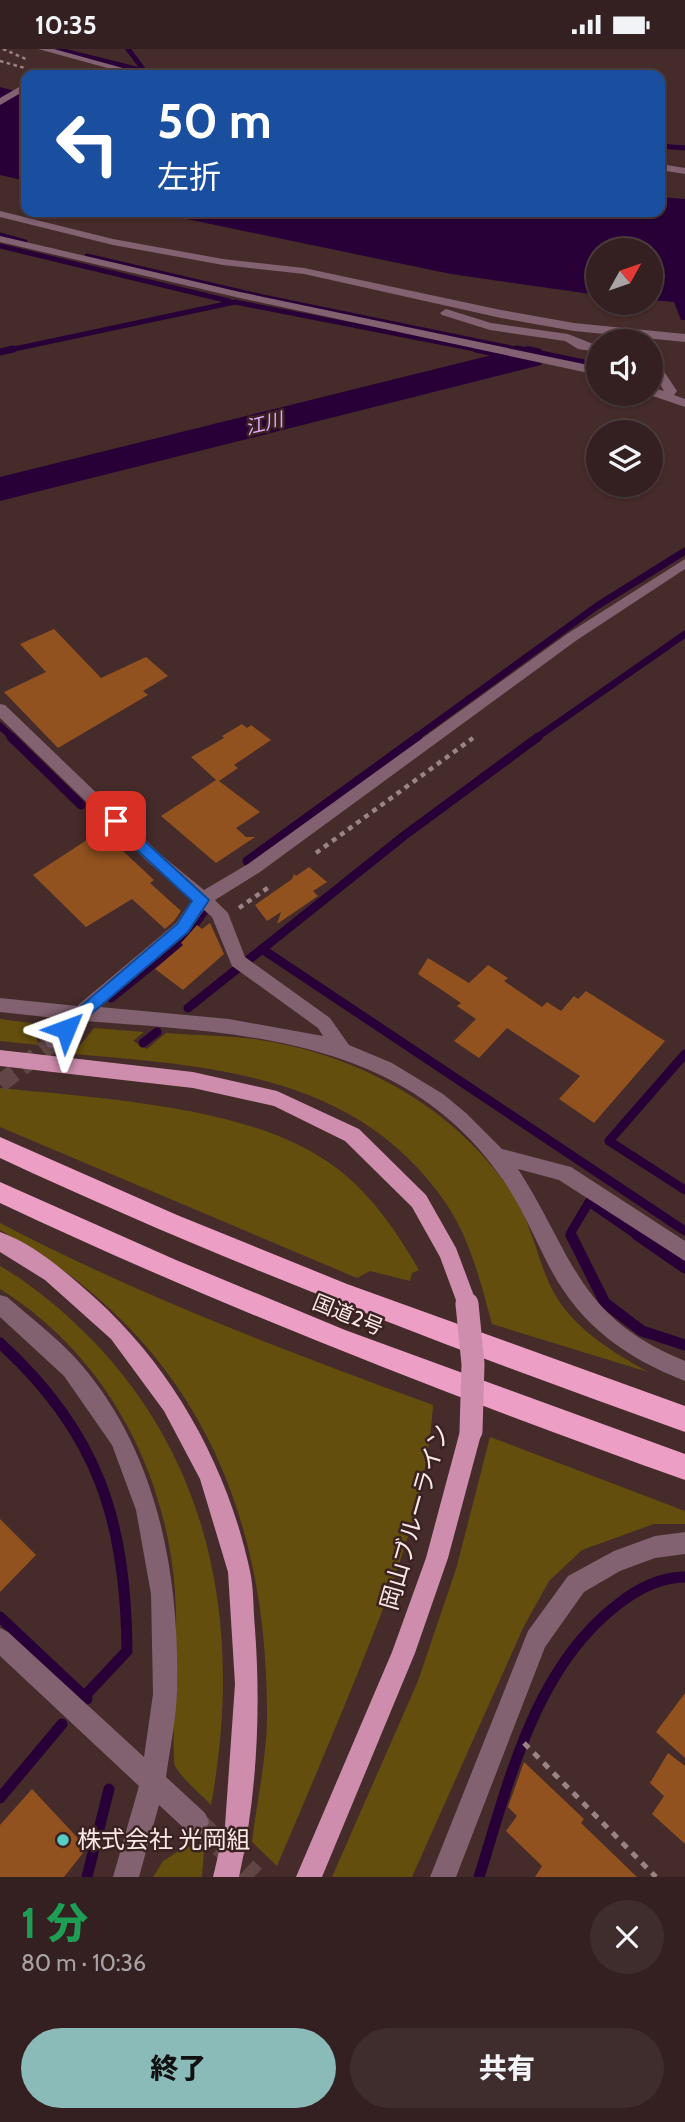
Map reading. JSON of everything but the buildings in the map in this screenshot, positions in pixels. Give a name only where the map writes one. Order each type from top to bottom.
[{"type":"highway","name":"国道2号","points":[[0,1147],[257,1262],[507,1357],[685,1419]]},
{"type":"highway","name":"国道2号","points":[[0,1192],[247,1303],[498,1402],[685,1468]]},
{"type":"main road","name":"岡山ブルーライン","points":[[0,1058],[193,1080],[265,1096],[352,1135],[419,1201],[449,1254],[467,1304],[473,1364],[471,1431],[437,1558],[403,1653],[309,1877]]},
{"type":"main road","points":[[0,1241],[52,1273],[118,1332],[172,1404],[210,1475],[239,1572],[247,1684],[238,1826],[226,1877]]},
{"type":"street","points":[[43,49],[123,70]]},
{"type":"street","points":[[0,102],[21,89]]},
{"type":"street","points":[[665,168],[685,171]]},
{"type":"street","points":[[0,214],[113,242],[223,261],[304,271],[574,327],[685,338]]},
{"type":"street","points":[[0,239],[240,295],[586,368]]},
{"type":"street","points":[[371,286],[378,294],[490,326],[568,338],[586,347]]},
{"type":"street","points":[[663,379],[671,391],[666,396]]},
{"type":"street","points":[[663,395],[685,403]]},
{"type":"street","points":[[54,1042],[78,1015],[182,928],[201,900],[254,867],[572,636],[685,563]]},
{"type":"street","points":[[0,709],[224,919],[243,965],[324,1023],[343,1051]]},
{"type":"street","points":[[0,1005],[78,1015],[240,1028],[307,1039],[343,1051],[408,1082],[450,1111],[498,1156],[519,1185],[567,1279],[588,1308],[621,1339],[657,1360],[685,1371]]},
{"type":"street","points":[[498,1156],[564,1173],[685,1251]]},
{"type":"street","points":[[0,1304],[78,1379],[120,1439],[147,1510],[163,1594],[165,1694],[153,1782],[126,1877]]},
{"type":"street","points":[[443,1877],[536,1639],[576,1584],[614,1562],[655,1547],[685,1543]]},
{"type":"street","points":[[0,1640],[196,1822]]},
{"type":"path","points":[[310,857],[481,732]]},
{"type":"path","points":[[224,919],[278,880]]},
{"type":"path","points":[[528,1749],[656,1877]]},
{"type":"shaded area","points":[[0,87],[21,93],[21,180],[0,175]]},
{"type":"shaded area","points":[[665,197],[685,199],[685,320],[681,320],[674,302],[663,301],[663,238],[586,238],[586,293],[451,274],[177,217],[665,217]]},
{"type":"shaded area","points":[[0,1019],[31,1023],[39,1045],[0,1041]]},
{"type":"shaded area","points":[[94,1028],[144,1032],[133,1041],[147,1049],[166,1033],[266,1041],[338,1060],[405,1092],[464,1136],[490,1163],[518,1203],[546,1276],[564,1308],[602,1344],[648,1372],[492,1324],[469,1248],[447,1205],[412,1162],[372,1128],[328,1103],[280,1085],[179,1064],[73,1054]]},
{"type":"shaded area","points":[[0,1088],[121,1100],[206,1114],[283,1138],[334,1166],[363,1191],[399,1237],[419,1270],[412,1273],[410,1281],[370,1271],[357,1278],[0,1127]]},
{"type":"shaded area","points":[[0,1223],[106,1275],[214,1321],[433,1405],[424,1475],[395,1576],[357,1675],[277,1866],[252,1842],[267,1726],[263,1633],[251,1561],[232,1493],[204,1430],[167,1372],[121,1319],[65,1272],[0,1230]]},
{"type":"shaded area","points":[[0,1266],[38,1292],[73,1322],[95,1343],[136,1392],[169,1445],[193,1501],[210,1559],[220,1618],[223,1680],[220,1742],[211,1805],[175,1766],[176,1612],[172,1564],[163,1517],[148,1471],[128,1428],[104,1388],[74,1350],[39,1317],[0,1289]]},
{"type":"shaded area","points":[[490,1437],[685,1511],[685,1524],[654,1524],[582,1550],[549,1581],[523,1628],[412,1877],[332,1877],[418,1681],[457,1566]]},
{"type":"shaded area","points":[[187,1846],[204,1851],[202,1877],[153,1877],[163,1861]]},
{"type":"waterway","points":[[56,49],[140,70]]},
{"type":"waterway","points":[[128,49],[143,69]]},
{"type":"waterway","points":[[665,146],[685,148]]},
{"type":"waterway","points":[[0,235],[25,242]]},
{"type":"waterway","points":[[0,246],[229,301]]},
{"type":"waterway","points":[[87,256],[263,297],[525,351]]},
{"type":"waterway","points":[[5,351],[235,302],[485,351]]},
{"type":"waterway","points":[[0,352],[13,349]]},
{"type":"waterway","points":[[476,349],[495,353]]},
{"type":"waterway","points":[[517,349],[586,363]]},
{"type":"waterway","name":"江川","points":[[0,489],[528,357]]},
{"type":"waterway","points":[[415,738],[597,606],[685,551]]},
{"type":"waterway","points":[[536,738],[685,634]]},
{"type":"waterway","points":[[0,726],[13,738]]},
{"type":"waterway","points":[[11,737],[81,805]]},
{"type":"waterway","points":[[247,861],[418,737]]},
{"type":"waterway","points":[[262,949],[405,835],[538,737]]},
{"type":"waterway","points":[[111,998],[184,939],[204,911]]},
{"type":"waterway","points":[[188,1008],[262,949]]},
{"type":"waterway","points":[[262,949],[685,1231]]},
{"type":"waterway","points":[[143,1043],[157,1032]]},
{"type":"waterway","points":[[685,1054],[609,1141],[685,1190]]},
{"type":"waterway","points":[[571,1237],[570,1234],[589,1202]]},
{"type":"waterway","points":[[589,1202],[640,1237]]},
{"type":"waterway","points":[[571,1235],[605,1303],[642,1331],[685,1345]]},
{"type":"waterway","points":[[637,1235],[685,1268]]},
{"type":"waterway","points":[[0,1343],[34,1376],[61,1410],[83,1445],[100,1482],[112,1520],[121,1561],[127,1651],[84,1696]]},
{"type":"waterway","points":[[479,1877],[528,1729],[565,1661],[588,1631],[625,1599],[657,1582],[685,1577]]},
{"type":"waterway","points":[[0,1617],[84,1696]]},
{"type":"waterway","points":[[81,1700],[84,1696]]},
{"type":"waterway","points":[[0,1798],[62,1724]]},
{"type":"waterway","points":[[87,1877],[109,1789]]},
{"type":"tunnel","points":[[0,1084],[54,1042]]},
{"type":"tunnel","points":[[196,1822],[254,1877]]},
{"type":"place","name":"株式会社 光岡組","points":[[63,1840]]},
{"type":"route","points":[[66,1029],[78,1015],[182,928],[195,913],[201,900],[116,821]]}]
